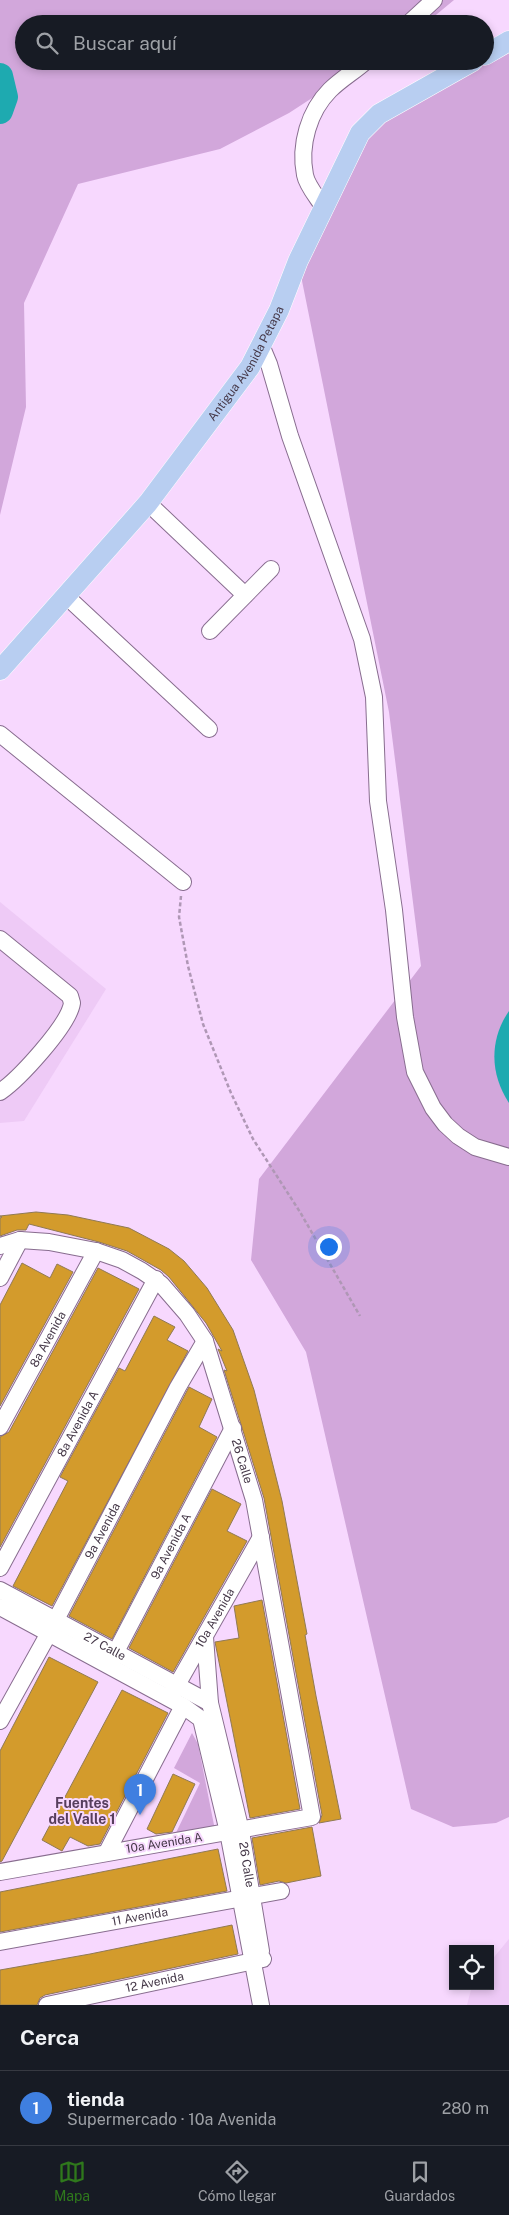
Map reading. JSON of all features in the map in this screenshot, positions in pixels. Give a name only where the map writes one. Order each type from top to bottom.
[{"type":"main road","points":[[494,49],[509,41]]},
{"type":"main road","name":"Antigua Avenida Petapa","points":[[0,670],[148,503],[250,367],[279,310],[298,261],[360,133],[379,114],[457,70]]},
{"type":"street","points":[[418,15],[434,0]]},
{"type":"street","points":[[324,208],[305,177],[303,152],[311,118],[319,102],[331,88],[354,70]]},
{"type":"street","points":[[261,345],[269,364],[290,436],[362,640],[374,698],[378,801],[394,910],[405,1016],[415,1072],[433,1108],[445,1124],[458,1136],[475,1146],[509,1157]]},
{"type":"street","points":[[148,503],[245,596]]},
{"type":"street","points":[[210,631],[271,569]]},
{"type":"street","points":[[66,596],[209,729]]},
{"type":"street","points":[[0,734],[183,882]]},
{"type":"street","points":[[0,939],[70,996],[72,1003],[62,1024],[39,1055],[9,1086],[0,1092]]},
{"type":"street","points":[[0,1246],[20,1240]]},
{"type":"street","points":[[0,1278],[20,1240]]},
{"type":"street","name":"26 Calle","points":[[20,1240],[65,1244],[96,1250],[133,1266],[156,1279],[187,1314],[206,1341],[252,1493],[310,1801]]},
{"type":"street","name":"8a Avenida","points":[[0,1427],[96,1250]]},
{"type":"street","name":"8a Avenida A","points":[[0,1568],[156,1279]]},
{"type":"street","name":"9a Avenida","points":[[0,1721],[53,1627],[178,1387],[206,1341]]},
{"type":"street","name":"9a Avenida A","points":[[112,1659],[233,1428]]},
{"type":"street","name":"10a Avenida","points":[[107,1852],[176,1703],[178,1684],[261,1538]]},
{"type":"street","name":"27 Calle","points":[[0,1590],[53,1627],[112,1659],[201,1718],[203,1723]]},
{"type":"street","name":"27 Calle","points":[[0,1607],[53,1627]]},
{"type":"street","name":"26 Calle","points":[[205,1637],[210,1703],[257,1960],[260,2005]]},
{"type":"street","name":"27 Calle","points":[[112,1659],[178,1684],[210,1703]]},
{"type":"street","name":"26 Calle","points":[[203,1723],[234,1832]]},
{"type":"street","name":"10a Avenida A","points":[[0,1872],[312,1817],[310,1801]]},
{"type":"street","name":"11 Avenida","points":[[0,1942],[281,1891]]},
{"type":"street","name":"26 Calle","points":[[257,1960],[271,2005]]},
{"type":"street","name":"12 Avenida","points":[[47,2005],[257,1960]]},
{"type":"path","points":[[183,882],[179,917],[188,966],[203,1024],[231,1093],[253,1139],[300,1212],[360,1316]]},
{"type":"shaded area","points":[[0,0],[454,0],[436,15],[15,15],[15,70],[355,70],[289,113],[220,149],[78,184],[24,303],[26,407],[0,515]]},
{"type":"shaded area","points":[[509,41],[509,1817],[496,1823],[453,1827],[411,1809],[306,1352],[251,1260],[259,1179],[421,966],[389,712],[298,261],[380,117],[460,70],[494,70],[494,50]]},
{"type":"shaded area","points":[[0,902],[106,989],[24,1121],[0,1123]]},
{"type":"shaded area","points":[[509,1011],[509,1103],[498,1080],[494,1057],[498,1034],[502,1022]]},
{"type":"shaded area","points":[[192,1733],[198,1744],[215,1830],[173,1839],[200,1783],[174,1768]]},
{"type":"shaded area","points":[[509,1939],[509,2005],[467,2005],[471,1990],[494,1990],[494,1957]]},
{"type":"building","points":[[36,1212],[68,1215],[129,1228],[169,1249],[184,1261],[207,1288],[233,1330],[254,1390],[282,1501],[307,1634],[305,1635],[316,1696],[341,1819],[319,1823],[322,1815],[264,1498],[224,1370],[227,1371],[218,1349],[222,1351],[206,1323],[169,1277],[161,1270],[127,1251],[29,1224],[26,1230],[17,1230],[0,1236],[0,1218],[2,1217],[0,1216]]},
{"type":"building","points":[[22,1263],[50,1278],[57,1264],[73,1272],[0,1406],[0,1305]]},
{"type":"building","points":[[98,1268],[139,1289],[0,1547],[0,1437],[9,1432]]},
{"type":"building","points":[[154,1316],[175,1327],[167,1340],[188,1351],[52,1606],[13,1586],[68,1481],[60,1477],[119,1368],[125,1371]]},
{"type":"building","points":[[189,1387],[212,1399],[199,1427],[217,1437],[112,1639],[69,1616]]},
{"type":"building","points":[[212,1489],[241,1504],[227,1531],[247,1541],[173,1672],[129,1648]]},
{"type":"building","points":[[262,1600],[300,1809],[250,1818],[215,1642],[239,1638],[234,1606]]},
{"type":"building","points":[[49,1657],[98,1682],[0,1862],[0,1751]]},
{"type":"building","points":[[122,1690],[168,1713],[100,1844],[88,1846],[70,1837],[62,1851],[42,1840]]},
{"type":"building","points":[[173,1774],[195,1784],[172,1832],[156,1834],[147,1829]]},
{"type":"building","points":[[312,1827],[321,1876],[286,1883],[279,1881],[260,1885],[252,1838]]},
{"type":"building","points":[[218,1849],[227,1891],[0,1932],[0,1892]]},
{"type":"building","points":[[232,1925],[238,1954],[45,1995],[40,1998],[37,2005],[0,2005],[0,1970]]},
{"type":"waterway","points":[[0,76],[5,97],[0,111]]},
{"type":"place","name":"tienda","points":[[140,1815]]},
{"type":"district","name":"Fuentes del Valle 1","points":[[82,1812]]}]
